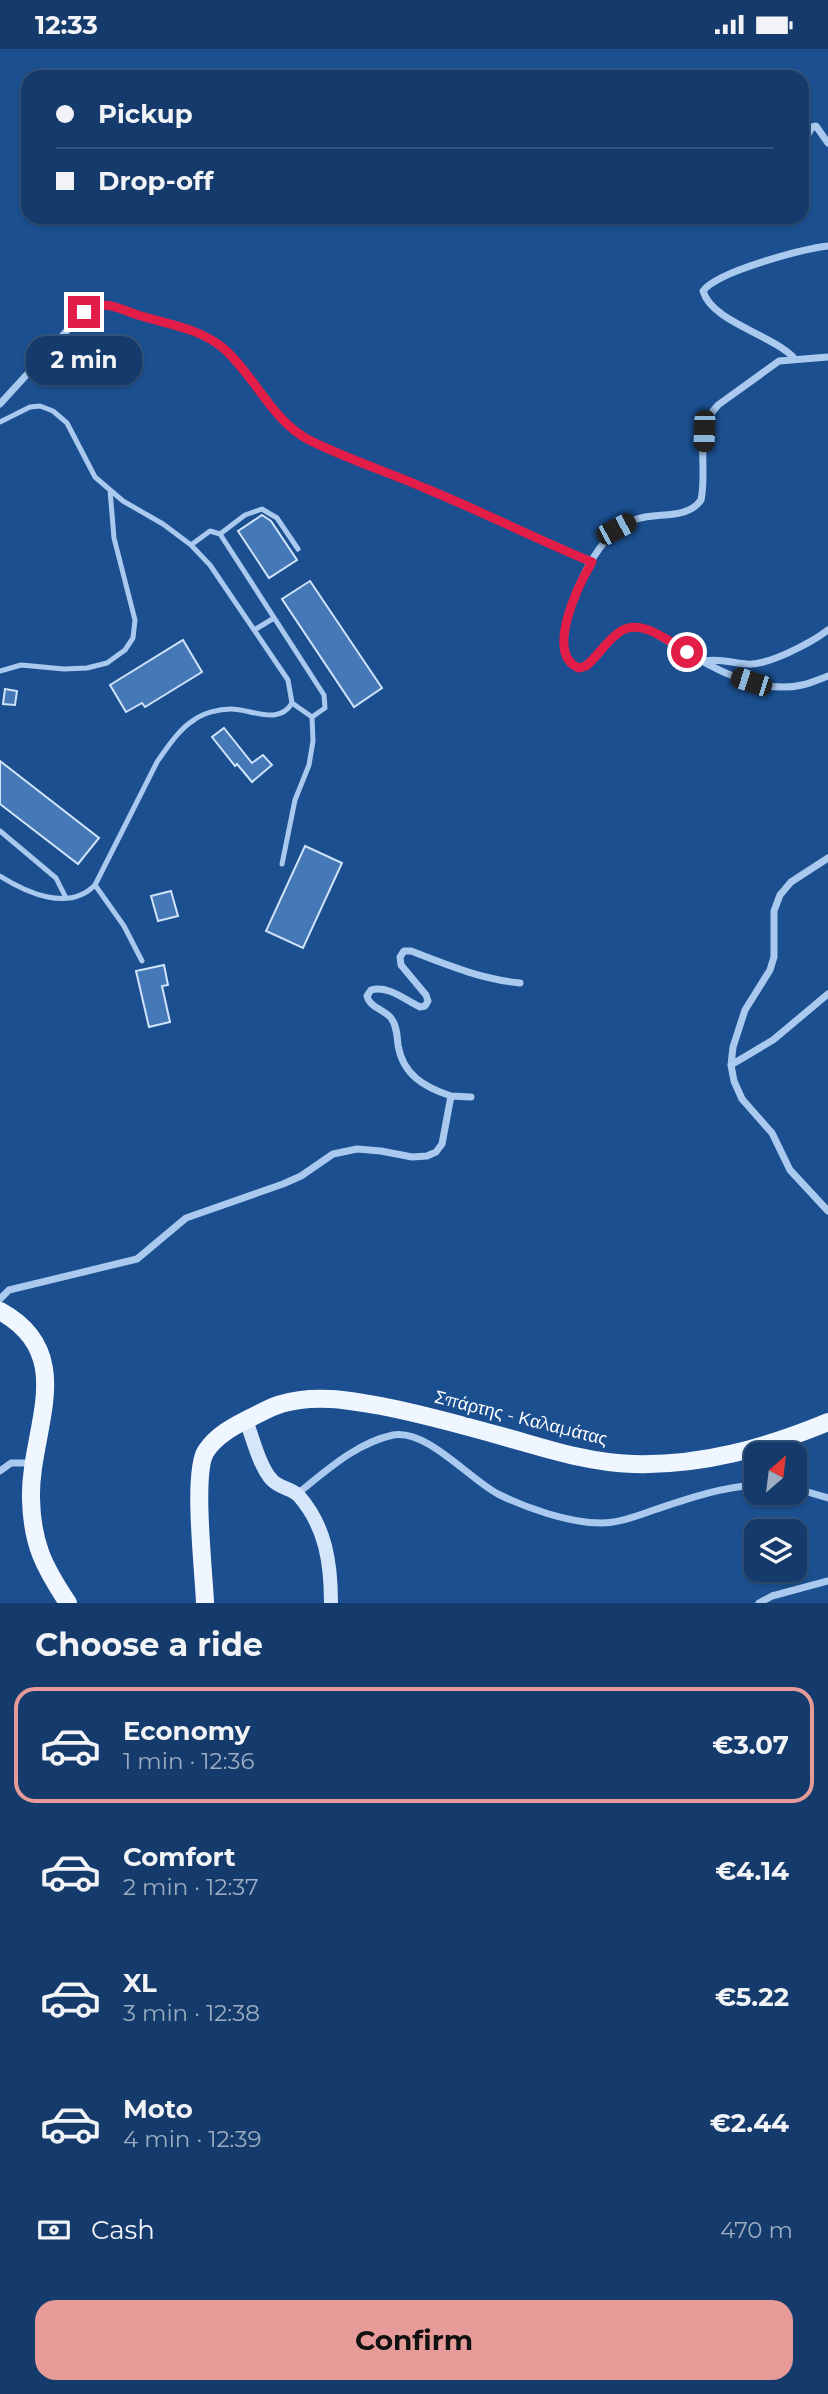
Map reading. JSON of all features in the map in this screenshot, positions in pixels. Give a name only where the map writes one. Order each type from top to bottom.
[{"type":"main road","points":[[0,1311],[17,1322],[34,1339],[45,1362],[46,1385],[33,1463],[31,1500],[37,1541],[46,1569],[68,1603]]},
{"type":"main road","name":"Σπάρτης - Καλαμάτας","points":[[205,1603],[200,1501],[202,1460],[217,1438],[246,1420],[281,1404],[327,1398],[350,1400],[445,1420],[564,1454],[632,1464],[677,1463],[731,1455],[828,1422]]},
{"type":"street","points":[[809,132],[811,127],[816,126],[828,143]]},
{"type":"street","points":[[794,359],[786,349],[720,312],[708,301],[703,291],[716,281],[759,264],[808,249],[828,246]]},
{"type":"street","points":[[0,404],[84,312],[97,305],[114,306],[196,332],[221,346],[281,416],[309,439],[592,562]]},
{"type":"street","points":[[828,357],[779,361],[718,405],[710,414],[704,431],[702,493],[695,508],[687,512],[648,516],[616,529],[592,562],[576,593],[567,621],[564,644],[565,657],[571,665],[579,668],[586,666],[618,632],[628,628],[650,630],[728,674],[775,686],[800,686],[828,676]]},
{"type":"street","points":[[702,661],[719,658],[759,664],[806,644],[828,630]]},
{"type":"street","points":[[828,858],[791,881],[780,895],[774,911],[774,957],[770,970],[745,1010],[733,1047],[731,1065],[742,1099],[772,1133],[790,1170],[828,1212]]},
{"type":"street","points":[[471,1097],[451,1096],[420,1083],[409,1073],[402,1062],[392,1020],[369,1002],[367,996],[378,988],[395,993],[420,1007],[425,1006],[428,1001],[426,995],[401,965],[400,957],[404,951],[411,951],[492,980],[520,983]]},
{"type":"street","points":[[731,1065],[774,1040],[828,994]]},
{"type":"street","points":[[0,1299],[9,1290],[137,1259],[186,1218],[283,1185],[333,1154],[357,1149],[381,1150],[397,1156],[412,1157],[436,1152],[442,1144],[451,1096]]},
{"type":"street","points":[[246,1420],[271,1479],[298,1494],[316,1520],[327,1547],[331,1603]]},
{"type":"street","points":[[298,1494],[346,1456],[372,1441],[396,1435],[415,1438],[434,1447],[496,1493],[518,1503],[578,1521],[603,1523],[625,1520],[702,1494],[744,1487]]},
{"type":"street","points":[[0,1471],[11,1463],[33,1463]]},
{"type":"street","points":[[807,1492],[828,1498]]},
{"type":"street","points":[[759,1603],[772,1596],[828,1581]]},
{"type":"lane","points":[[0,422],[30,407],[40,406],[53,411],[66,423],[95,477],[122,501],[163,524],[191,545],[210,565],[256,629],[288,680],[292,703],[288,710],[274,716],[232,709],[216,710],[193,720],[157,762],[94,885],[85,895],[66,898],[37,896],[0,876]]},
{"type":"lane","points":[[0,671],[21,665],[87,668],[107,663],[125,650],[133,638],[135,620],[114,538],[110,490]]},
{"type":"lane","points":[[220,534],[245,515],[262,509],[277,518],[298,549]]},
{"type":"lane","points":[[191,545],[210,531],[220,534],[324,695],[325,708],[312,717]]},
{"type":"lane","points":[[256,629],[274,618]]},
{"type":"lane","points":[[292,703],[312,717]]},
{"type":"lane","points":[[282,864],[295,800],[309,765],[313,741],[312,717]]},
{"type":"lane","points":[[0,831],[56,878],[66,898]]},
{"type":"lane","points":[[94,885],[124,926],[142,961]]},
{"type":"building","points":[[262,515],[271,521],[297,560],[269,578],[238,531]]},
{"type":"building","points":[[310,581],[382,688],[354,707],[282,599]]},
{"type":"building","points":[[183,640],[202,672],[145,707],[142,703],[126,712],[110,685]]},
{"type":"building","points":[[5,689],[17,691],[15,705],[3,704]]},
{"type":"building","points":[[224,728],[252,763],[263,755],[272,765],[252,782],[212,737]]},
{"type":"building","points":[[0,761],[99,838],[78,864],[0,804]]},
{"type":"building","points":[[305,846],[342,863],[303,948],[266,931]]},
{"type":"building","points":[[171,891],[178,916],[158,921],[151,896]]},
{"type":"building","points":[[164,965],[168,985],[162,986],[170,1022],[149,1027],[136,971]]},
{"type":"route","points":[[84,312],[97,305],[114,306],[209,338],[229,354],[281,416],[300,434],[592,562],[576,593],[567,621],[565,657],[571,665],[579,668],[586,666],[618,632],[628,628],[650,630],[687,652]]}]
